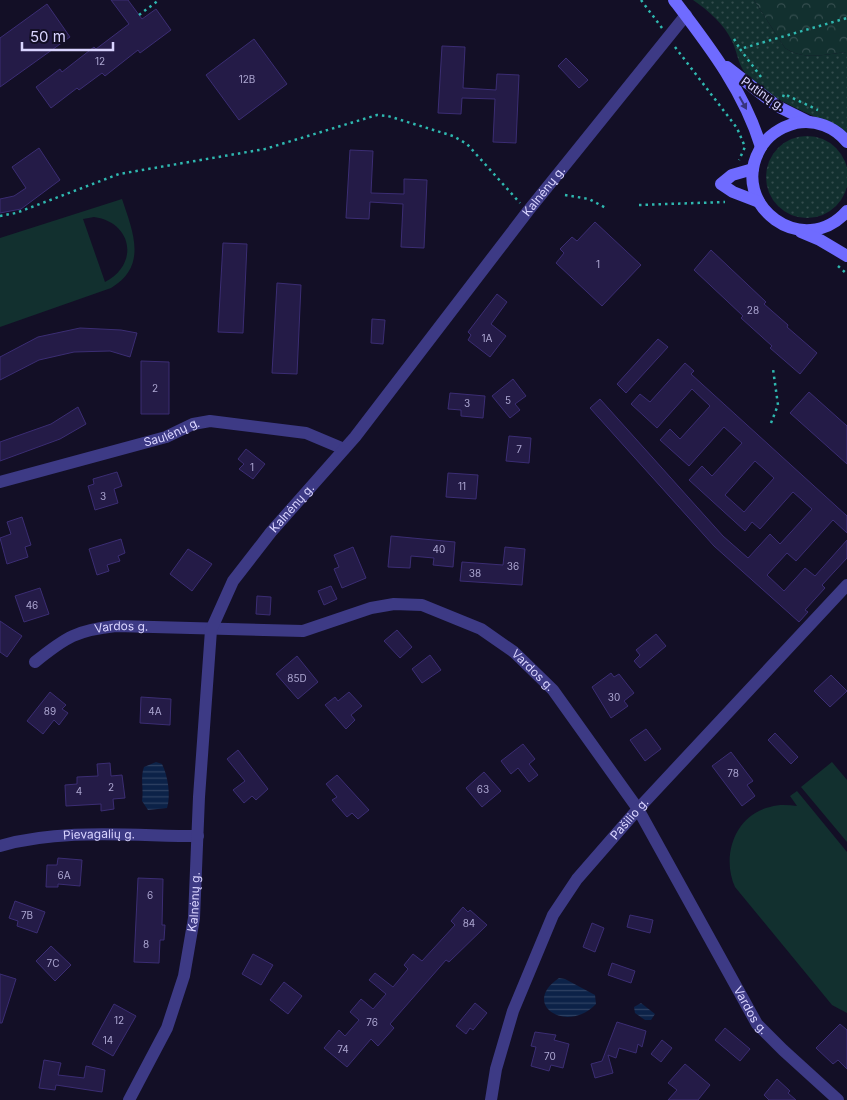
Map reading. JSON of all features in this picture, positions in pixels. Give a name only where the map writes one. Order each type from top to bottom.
[{"type":"main road","name":"Putinų g.","points":[[674,0],[720,60],[753,120],[761,147]]},
{"type":"main road","name":"Putinų g.","points":[[720,60],[749,86],[777,106],[809,122],[833,129],[847,142]]},
{"type":"main road","points":[[809,122],[782,128],[766,140],[761,147],[753,169],[752,180],[759,202],[774,219],[820,240],[847,256]]},
{"type":"main road","points":[[753,169],[732,175],[721,184],[733,192],[759,202]]},
{"type":"main road","points":[[794,229],[805,230],[825,227],[835,222],[847,211]]},
{"type":"street","name":"Kalnėnų g.","points":[[129,1100],[167,1028],[184,976],[194,918],[211,630],[239,574],[271,532],[344,449],[528,211],[686,15]]},
{"type":"street","name":"Saulėnų g.","points":[[0,482],[166,437],[193,424],[210,420],[306,433],[344,449]]},
{"type":"street","name":"Pašilio g.","points":[[491,1100],[496,1069],[512,1011],[552,915],[577,879],[638,809],[847,585]]},
{"type":"street","name":"Vardos g.","points":[[36,662],[66,638],[87,629],[116,626],[303,631],[371,608],[394,604],[422,605],[481,629],[514,652],[553,690],[638,809],[757,1024],[838,1100]]},
{"type":"street","name":"Pievagalių g.","points":[[0,846],[44,838],[198,836]]},
{"type":"path","points":[[139,15],[160,0]]},
{"type":"path","points":[[641,0],[692,71],[737,128]]},
{"type":"path","points":[[740,48],[847,18]]},
{"type":"path","points":[[734,39],[761,77],[768,83]]},
{"type":"path","points":[[776,89],[784,94]]},
{"type":"path","points":[[0,216],[24,210],[119,174],[265,149],[352,121],[377,115],[388,116],[453,136],[467,144],[528,211]]},
{"type":"path","points":[[565,195],[589,199],[606,208]]},
{"type":"path","points":[[639,205],[730,202]]},
{"type":"path","points":[[771,423],[778,405],[773,382],[773,369]]},
{"type":"green space","points":[[693,0],[754,0],[785,48],[792,52],[807,56],[847,52],[847,134],[760,88],[743,69],[725,29],[710,13]]},
{"type":"green space","points":[[754,0],[847,0],[847,52],[807,56],[792,52],[785,48]]},
{"type":"green space","points":[[799,136],[815,136],[830,143],[841,154],[848,169],[845,193],[836,206],[815,218],[799,218],[784,211],[773,200],[766,185],[766,169],[773,154],[784,143]]},
{"type":"green space","points":[[122,199],[133,236],[134,259],[123,279],[111,288],[0,327],[0,238]],"holes":[[[94,217],[107,220],[117,227],[123,235],[127,245],[127,255],[123,265],[116,274],[105,282],[83,219]]]},
{"type":"green space","points":[[832,762],[847,780],[847,842],[801,787]]},
{"type":"green space","points":[[797,791],[847,852],[847,1013],[832,1005],[735,887],[731,875],[731,850],[734,838],[740,828],[758,811],[777,805],[797,806],[790,796]]},
{"type":"water","points":[[156,762],[162,764],[166,774],[169,792],[168,803],[167,808],[148,810],[142,801],[143,771],[144,767]]},
{"type":"water","points":[[559,978],[565,979],[595,995],[596,1004],[584,1013],[572,1017],[561,1016],[552,1012],[546,1006],[544,997],[548,988]]},
{"type":"water","points":[[641,1003],[655,1014],[651,1020],[645,1020],[635,1013],[634,1007]]},
{"type":"building","points":[[111,0],[128,0],[142,19],[156,9],[171,30],[140,53],[138,50],[105,76],[102,73],[79,90],[77,88],[51,108],[36,87],[60,69],[62,72],[94,47],[96,49],[129,24]]},
{"type":"building","points":[[47,4],[70,37],[0,87],[0,38]]},
{"type":"building","points":[[254,39],[287,84],[239,120],[206,75]]},
{"type":"building","points":[[442,46],[465,47],[463,88],[496,90],[497,74],[519,75],[516,143],[493,142],[495,99],[462,98],[461,114],[438,113]]},
{"type":"building","points":[[566,58],[588,80],[579,88],[558,66]]},
{"type":"building","points":[[39,148],[60,180],[21,209],[0,213],[0,199],[14,196],[26,188],[12,167]]},
{"type":"building","points":[[350,150],[373,151],[371,193],[404,194],[404,179],[427,180],[424,248],[401,247],[403,204],[370,202],[369,219],[346,218]]},
{"type":"building","points":[[595,222],[641,265],[602,306],[556,263],[564,253],[560,249],[572,237],[577,241]]},
{"type":"building","points":[[223,243],[247,244],[243,333],[218,332]]},
{"type":"building","points":[[711,250],[766,302],[764,304],[788,325],[787,327],[817,353],[800,374],[770,348],[772,346],[741,318],[743,316],[694,270]]},
{"type":"building","points":[[277,283],[301,285],[297,374],[272,373]]},
{"type":"building","points":[[497,294],[507,302],[491,324],[506,336],[490,357],[468,340],[471,335],[468,332]]},
{"type":"building","points":[[372,319],[385,320],[383,344],[371,343]]},
{"type":"building","points":[[80,328],[121,330],[137,333],[130,357],[110,351],[74,352],[39,360],[0,380],[0,357],[38,337]]},
{"type":"building","points":[[658,339],[668,347],[626,393],[617,384]]},
{"type":"building","points":[[141,361],[169,362],[169,414],[141,414]]},
{"type":"building","points":[[685,363],[694,371],[691,374],[847,516],[847,533],[833,520],[796,561],[787,553],[767,575],[784,591],[805,568],[815,576],[847,540],[847,558],[822,585],[825,588],[805,610],[808,612],[799,622],[714,546],[590,408],[600,399],[723,536],[748,558],[770,534],[780,544],[812,509],[793,492],[760,529],[752,522],[745,531],[689,480],[702,466],[712,476],[742,443],[724,427],[689,466],[660,440],[670,429],[680,439],[710,406],[692,389],[657,428],[631,404],[640,394],[650,402]],"holes":[[[755,461],[774,478],[744,512],[725,495]]]},
{"type":"building","points":[[513,379],[526,396],[515,404],[520,410],[510,418],[492,396]]},
{"type":"building","points":[[809,392],[847,426],[847,464],[790,413]]},
{"type":"building","points":[[450,393],[485,396],[483,418],[461,416],[461,410],[448,409]]},
{"type":"building","points":[[78,407],[86,424],[60,439],[0,461],[0,442],[51,424]]},
{"type":"building","points":[[509,436],[531,438],[529,463],[506,461]]},
{"type":"building","points":[[246,449],[265,464],[253,479],[239,469],[244,464],[238,459]]},
{"type":"building","points":[[117,472],[122,486],[114,489],[118,503],[95,510],[88,486],[94,484],[93,479]]},
{"type":"building","points":[[448,473],[478,475],[476,499],[446,497]]},
{"type":"building","points":[[22,517],[31,545],[25,547],[28,557],[7,564],[0,538],[11,534],[7,522]]},
{"type":"building","points":[[391,536],[455,542],[453,567],[433,565],[434,558],[411,556],[410,568],[388,567]]},
{"type":"building","points":[[121,539],[125,553],[118,556],[120,561],[107,565],[109,571],[97,575],[89,549]]},
{"type":"building","points":[[353,547],[366,578],[342,588],[334,569],[339,567],[334,555]]},
{"type":"building","points":[[505,547],[525,549],[522,585],[460,581],[462,562],[503,565]]},
{"type":"building","points":[[188,549],[212,564],[192,591],[170,574]]},
{"type":"building","points":[[331,586],[337,599],[324,605],[318,591]]},
{"type":"building","points":[[40,588],[49,614],[24,622],[15,596]]},
{"type":"building","points":[[257,596],[271,597],[270,615],[256,614]]},
{"type":"building","points":[[0,621],[22,636],[7,657],[0,652]]},
{"type":"building","points":[[397,630],[412,647],[400,658],[384,641]]},
{"type":"building","points":[[656,634],[666,646],[640,668],[634,661],[640,655],[636,650]]},
{"type":"building","points":[[430,655],[441,670],[422,683],[412,669]]},
{"type":"building","points":[[297,656],[318,682],[298,699],[276,674]]},
{"type":"building","points":[[611,673],[614,677],[619,674],[634,693],[624,701],[628,706],[611,718],[592,687]]},
{"type":"building","points":[[831,675],[847,691],[830,707],[814,691]]},
{"type":"building","points":[[50,692],[66,705],[62,709],[68,713],[59,725],[54,720],[43,734],[27,721]]},
{"type":"building","points":[[349,692],[362,706],[351,715],[355,720],[346,729],[325,705],[335,697],[338,701]]},
{"type":"building","points":[[141,697],[171,699],[170,725],[140,723]]},
{"type":"building","points":[[646,729],[661,749],[645,761],[630,740]]},
{"type":"building","points":[[775,733],[798,757],[791,764],[768,740]]},
{"type":"building","points":[[523,744],[535,759],[529,764],[538,775],[529,782],[518,768],[511,774],[501,761]]},
{"type":"building","points":[[238,750],[268,789],[256,800],[252,796],[244,803],[233,790],[245,781],[227,759]]},
{"type":"building","points":[[731,752],[753,781],[747,785],[755,796],[742,806],[712,766]]},
{"type":"building","points":[[110,763],[111,776],[122,775],[125,798],[113,799],[114,809],[101,811],[101,804],[66,806],[65,785],[77,784],[77,777],[98,776],[97,764]]},
{"type":"building","points":[[484,772],[501,791],[482,807],[466,788]]},
{"type":"building","points":[[337,775],[369,810],[358,819],[352,813],[347,817],[332,800],[337,797],[326,784]]},
{"type":"building","points":[[58,858],[82,860],[80,886],[58,884],[58,887],[46,887],[47,865],[57,865]]},
{"type":"building","points":[[138,878],[163,879],[162,925],[165,925],[164,940],[160,940],[159,963],[134,962]]},
{"type":"building","points":[[15,901],[45,912],[37,933],[17,926],[18,921],[9,918]]},
{"type":"building","points":[[463,907],[468,912],[470,910],[487,925],[449,962],[446,960],[390,1024],[394,1028],[378,1046],[371,1039],[347,1067],[324,1048],[339,1030],[345,1036],[359,1020],[350,1012],[361,999],[373,1009],[386,994],[369,980],[375,973],[393,987],[408,969],[404,965],[413,954],[422,961],[455,925],[451,921]]},
{"type":"building","points":[[630,915],[653,920],[650,933],[627,927]]},
{"type":"building","points":[[592,923],[604,928],[595,952],[583,947]]},
{"type":"building","points":[[51,946],[71,965],[55,981],[36,961]]},
{"type":"building","points":[[253,954],[273,965],[261,985],[242,974]]},
{"type":"building","points":[[612,963],[635,971],[631,983],[608,975]]},
{"type":"building","points":[[0,974],[16,979],[2,1023],[0,1023]]},
{"type":"building","points":[[284,982],[302,996],[288,1014],[270,1000]]},
{"type":"building","points":[[475,1003],[487,1013],[473,1030],[470,1028],[466,1034],[456,1026]]},
{"type":"building","points":[[114,1004],[136,1016],[113,1056],[92,1044]]},
{"type":"building","points":[[617,1022],[646,1031],[642,1047],[638,1044],[636,1053],[619,1048],[616,1058],[608,1055],[613,1073],[595,1078],[591,1064],[602,1061]]},
{"type":"building","points":[[840,1024],[847,1030],[847,1069],[838,1060],[833,1064],[816,1048]]},
{"type":"building","points":[[725,1028],[750,1049],[740,1061],[715,1040]]},
{"type":"building","points":[[535,1032],[556,1035],[554,1040],[569,1044],[563,1068],[551,1065],[549,1071],[531,1066],[536,1047],[531,1046]]},
{"type":"building","points":[[662,1040],[672,1048],[661,1062],[651,1054]]},
{"type":"building","points":[[44,1060],[61,1063],[58,1075],[84,1078],[86,1066],[105,1070],[102,1092],[56,1085],[55,1090],[39,1088]]},
{"type":"building","points":[[685,1064],[710,1085],[698,1100],[668,1100],[677,1090],[668,1083]]},
{"type":"building","points":[[777,1079],[790,1091],[788,1093],[796,1100],[769,1100],[764,1095]]}]
